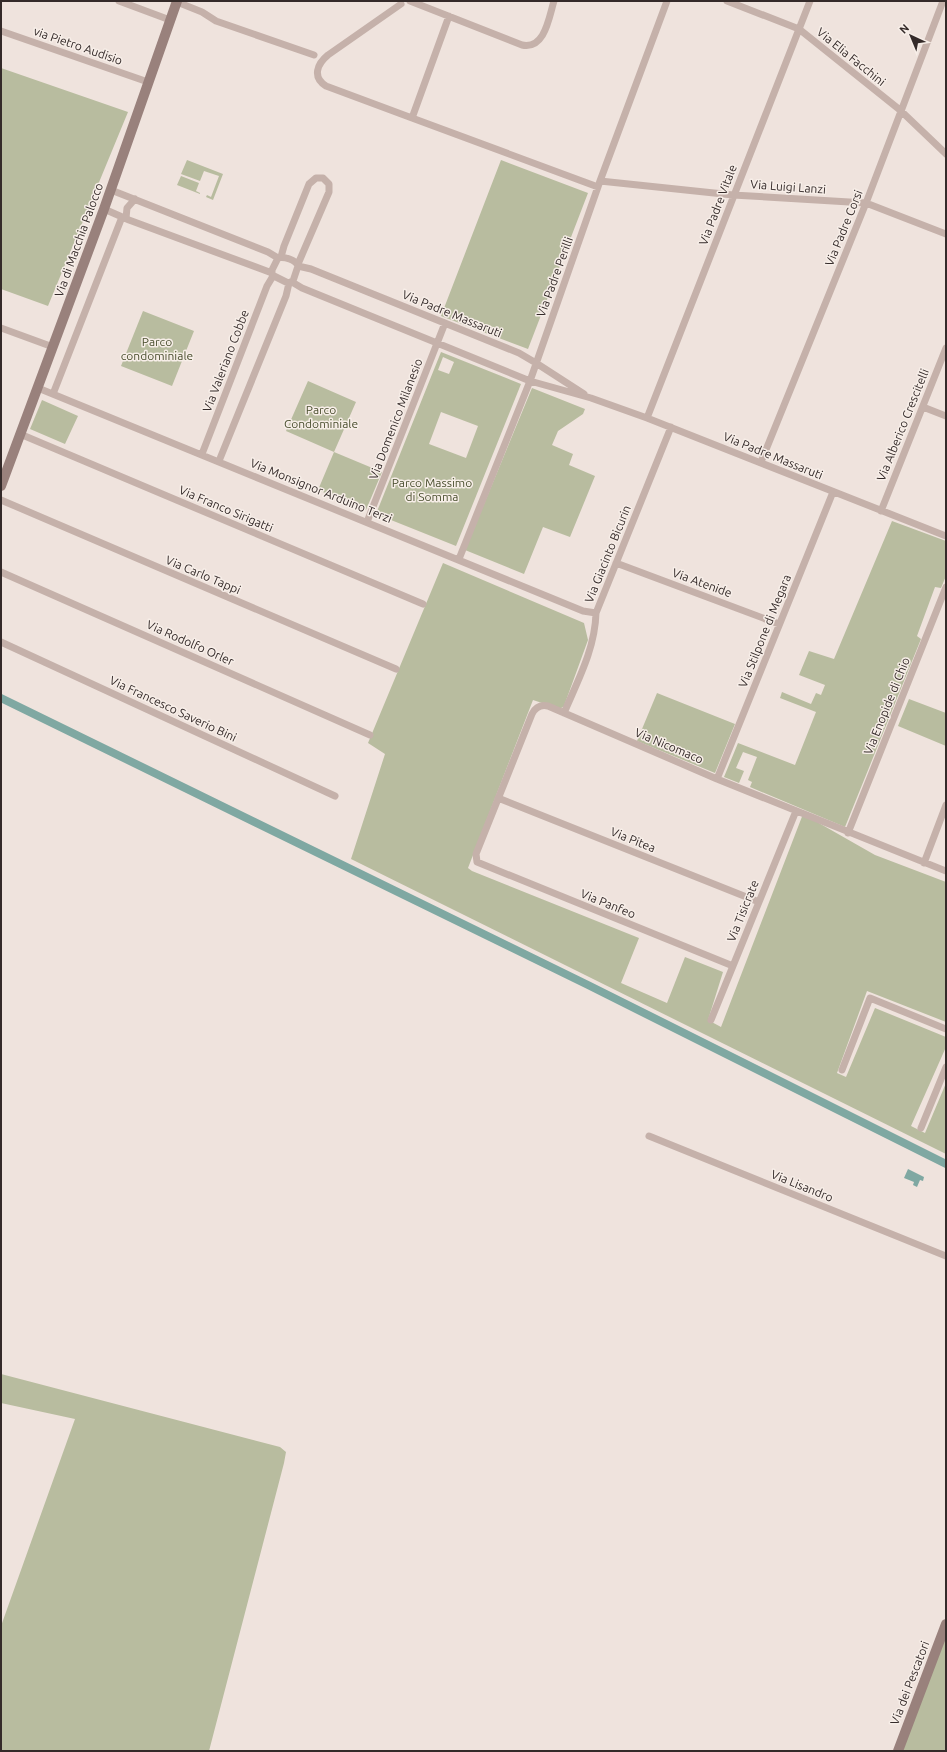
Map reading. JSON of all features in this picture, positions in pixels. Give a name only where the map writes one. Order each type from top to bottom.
[{"type":"street","points":[[119,1],[170,20]]},
{"type":"street","points":[[177,1],[202,12],[216,21],[314,55]]},
{"type":"street","name":"Via di Macchia Palocco","points":[[1,486],[111,190],[177,1]]},
{"type":"street","points":[[410,1],[522,45],[533,45],[538,41],[542,35],[554,1]]},
{"type":"street","name":"Via Padre Perilli","points":[[459,559],[530,380],[667,1]]},
{"type":"street","name":"Via Elia Facchini","points":[[727,1],[799,29],[900,110],[946,154]]},
{"type":"street","name":"Via Padre Vitale","points":[[647,418],[810,1]]},
{"type":"street","name":"Via Padre Corsi","points":[[761,462],[866,203],[900,110],[943,1]]},
{"type":"street","name":"Via Luigi Lanzi","points":[[401,4],[328,55],[320,64],[317,76],[320,81],[326,86],[412,118],[600,184],[733,195],[866,203],[946,234]]},
{"type":"street","points":[[412,118],[449,16]]},
{"type":"street","name":"via Pietro Audisio","points":[[1,31],[148,82]]},
{"type":"street","name":"Via Valeriano Cobbe","points":[[202,454],[267,286],[281,258],[284,246],[308,186],[314,179],[323,178],[329,184],[330,190],[297,264],[286,296],[219,461]]},
{"type":"street","name":"Via Padre Massaruti","points":[[111,190],[514,351],[536,363],[590,398]]},
{"type":"street","points":[[52,394],[127,208],[135,199]]},
{"type":"street","name":"Via Padre Massaruti","points":[[104,209],[273,274],[437,343],[530,380],[590,398],[701,438],[946,536]]},
{"type":"street","name":"Via Domenico Milanesio","points":[[367,522],[445,324]]},
{"type":"street","points":[[1,328],[53,347]]},
{"type":"street","name":"Via Alberico Crescitelli","points":[[881,511],[946,348]]},
{"type":"street","name":"Via Monsignor Arduino Terzi","points":[[38,388],[583,611],[596,613]]},
{"type":"street","points":[[923,407],[946,416]]},
{"type":"street","name":"Via Giacinto Bicurin","points":[[564,713],[591,647],[595,629],[596,613],[670,427]]},
{"type":"street","name":"Via Franco Sirigatti","points":[[20,434],[423,604]]},
{"type":"street","name":"Via Stilpone di Megara","points":[[717,779],[833,492]]},
{"type":"street","name":"Via Carlo Tappi","points":[[1,500],[396,669]]},
{"type":"street","name":"Via Atenide","points":[[616,563],[779,624]]},
{"type":"street","name":"Via Rodolfo Orler","points":[[1,572],[370,735]]},
{"type":"street","name":"Via Enopide di Chio","points":[[848,833],[946,587]]},
{"type":"street","name":"Via Francesco Saverio Bini","points":[[1,642],[335,796]]},
{"type":"street","name":"Via Nicomaco","points":[[476,860],[476,854],[534,711],[541,706],[545,706],[848,833],[946,871]]},
{"type":"street","name":"Via Pitea","points":[[498,798],[759,902]]},
{"type":"street","points":[[924,863],[946,805]]},
{"type":"street","name":"Via Tisicrate","points":[[711,1020],[796,811]]},
{"type":"street","name":"Via Panfeo","points":[[476,860],[481,865],[732,966]]},
{"type":"street","points":[[842,1070],[870,998],[946,1029]]},
{"type":"street","points":[[921,1128],[946,1067]]},
{"type":"street","name":"Via Lisandro","points":[[649,1136],[946,1256]]},
{"type":"street","name":"Via dei Pescatori","points":[[898,1751],[946,1624]]},
{"type":"green space","points":[[1,68],[128,112],[48,306],[1,289]]},
{"type":"green space","points":[[187,160],[223,174],[213,200],[206,197],[207,195],[211,197],[219,176],[204,171],[200,181],[181,174]]},
{"type":"green space","points":[[501,160],[588,193],[528,349],[441,316]]},
{"type":"green space","points":[[181,176],[199,183],[196,191],[200,194],[177,185]]},
{"type":"green space","name":"Parco condominiale","points":[[143,311],[194,331],[172,386],[121,366]]},
{"type":"green space","name":"Parco Massimo di Somma","points":[[441,352],[521,384],[456,546],[376,514]],"holes":[[[443,357],[454,362],[449,374],[438,370]],[[441,412],[478,426],[466,458],[429,444]]]},
{"type":"green space","name":"Parco Condominiale","points":[[308,381],[356,402],[334,452],[286,431]]},
{"type":"green space","points":[[532,388],[585,409],[583,414],[558,431],[552,445],[573,454],[569,465],[595,476],[570,537],[543,527],[524,574],[465,550]]},
{"type":"green space","points":[[42,400],[78,416],[65,444],[30,429]]},
{"type":"green space","name":"Parco condominiale","points":[[334,452],[382,472],[366,510],[318,490]]},
{"type":"green space","points":[[892,521],[946,541],[946,576],[941,588],[935,587],[917,636],[921,639],[845,827],[750,787],[752,782],[748,780],[757,757],[743,752],[736,768],[744,771],[739,783],[724,777],[738,743],[795,765],[816,712],[780,698],[782,692],[811,704],[816,693],[821,695],[825,685],[799,675],[809,651],[834,659]]},
{"type":"green space","points":[[443,563],[584,623],[588,640],[564,706],[560,709],[533,700],[468,868],[472,871],[639,938],[621,983],[667,1003],[685,957],[723,972],[708,1020],[721,1027],[803,814],[875,855],[946,882],[946,1022],[867,991],[837,1073],[846,1077],[875,1008],[946,1037],[946,1047],[911,1126],[925,1133],[946,1083],[946,1154],[351,859],[385,754],[368,743]]},
{"type":"green space","points":[[657,693],[735,724],[715,773],[637,741]]},
{"type":"green space","points":[[909,699],[946,713],[946,746],[898,726]]},
{"type":"green space","points":[[1,1374],[280,1447],[286,1452],[209,1751],[1,1751],[1,1626],[75,1419],[1,1403]]},
{"type":"green space","points":[[946,1624],[946,1751],[898,1751]]},
{"type":"water","points":[[908,1169],[924,1177],[923,1181],[920,1180],[917,1187],[913,1185],[914,1182],[904,1178]]},
{"type":"waterway","points":[[1,698],[588,985],[946,1164]]}]
